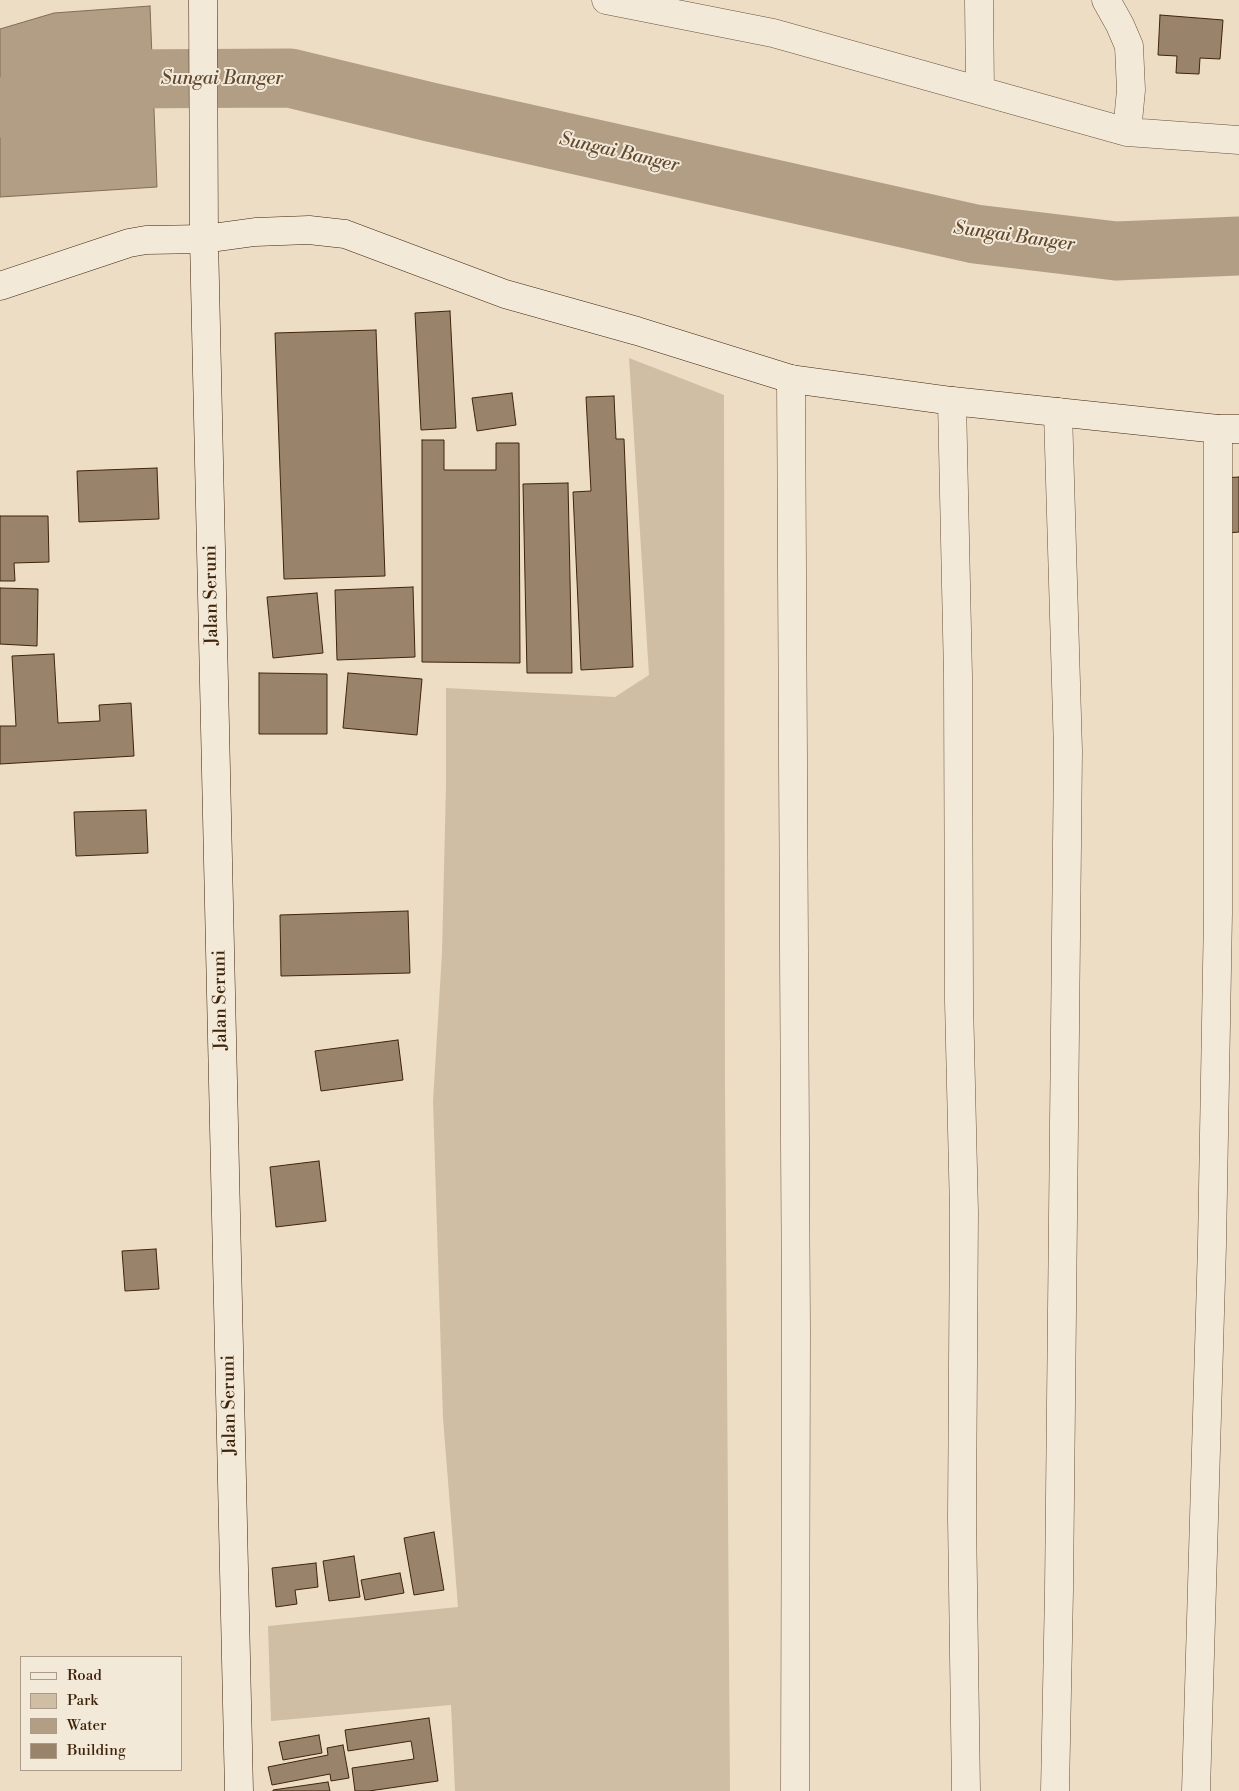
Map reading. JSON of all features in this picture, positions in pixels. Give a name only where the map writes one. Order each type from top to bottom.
[{"type":"street","name":"Jalan Seruni","points":[[203,0],[204,239],[239,1791]]},
{"type":"street","points":[[606,0],[676,7],[773,32],[1127,132],[1239,140]]},
{"type":"street","points":[[979,0],[980,90]]},
{"type":"street","points":[[1106,0],[1129,46],[1131,90],[1127,132]]},
{"type":"street","points":[[0,286],[129,243],[153,239],[204,239],[264,232],[309,230],[345,234],[505,294],[636,331],[790,379],[952,401],[1228,429],[1212,1245],[1196,1791]]},
{"type":"street","points":[[790,379],[796,1311],[795,1791]]},
{"type":"street","points":[[952,401],[958,676],[959,1001],[964,1212],[962,1517],[966,1791]]},
{"type":"street","points":[[1055,1791],[1068,751],[1058,412]]},
{"type":"green space","points":[[629,358],[724,395],[725,1089],[730,1791],[455,1791],[451,1705],[271,1721],[268,1626],[458,1607],[443,1418],[433,1101],[442,953],[446,688],[615,697],[649,675]]},
{"type":"water","points":[[150,6],[157,187],[0,197],[0,29],[54,13]]},
{"type":"building","points":[[1160,15],[1223,20],[1220,59],[1200,58],[1199,74],[1176,73],[1177,56],[1158,55]]},
{"type":"building","points":[[450,311],[456,428],[421,430],[415,313]]},
{"type":"building","points":[[376,330],[385,576],[284,579],[275,333]]},
{"type":"building","points":[[512,393],[516,425],[477,431],[472,398]]},
{"type":"building","points":[[614,396],[616,439],[624,439],[633,667],[581,670],[573,492],[591,491],[586,397]]},
{"type":"building","points":[[422,440],[444,440],[444,470],[496,470],[496,443],[519,443],[520,663],[422,662]]},
{"type":"building","points":[[157,468],[159,519],[79,522],[77,471]]},
{"type":"building","points":[[1239,477],[1239,532],[1228,533],[1224,478]]},
{"type":"building","points":[[568,483],[572,673],[527,673],[523,484]]},
{"type":"building","points":[[0,516],[48,516],[49,562],[14,563],[15,581],[0,581]]},
{"type":"building","points":[[413,587],[415,657],[337,660],[335,590]]},
{"type":"building","points":[[0,588],[38,589],[37,646],[0,644]]},
{"type":"building","points":[[317,593],[323,653],[273,658],[267,597]]},
{"type":"building","points":[[54,654],[58,723],[100,721],[99,705],[131,703],[134,756],[0,764],[0,726],[16,726],[12,656]]},
{"type":"building","points":[[259,673],[327,674],[327,734],[259,734]]},
{"type":"building","points":[[348,673],[422,679],[417,735],[343,728]]},
{"type":"building","points":[[146,810],[148,853],[76,856],[74,812]]},
{"type":"building","points":[[408,911],[410,973],[281,976],[280,915]]},
{"type":"building","points":[[398,1040],[403,1080],[321,1091],[315,1051]]},
{"type":"building","points":[[319,1161],[326,1221],[276,1227],[270,1167]]},
{"type":"building","points":[[156,1249],[159,1289],[125,1291],[122,1251]]},
{"type":"building","points":[[434,1532],[444,1590],[414,1595],[404,1538]]},
{"type":"building","points":[[354,1556],[360,1597],[329,1601],[323,1561]]},
{"type":"building","points":[[316,1563],[318,1587],[295,1590],[297,1604],[276,1607],[272,1568]]},
{"type":"building","points":[[400,1573],[404,1593],[365,1600],[361,1580]]},
{"type":"building","points":[[429,1718],[438,1781],[369,1791],[355,1791],[352,1768],[414,1759],[411,1741],[348,1751],[345,1730]]},
{"type":"building","points":[[319,1735],[322,1753],[283,1760],[279,1742]]},
{"type":"building","points":[[343,1745],[349,1778],[331,1781],[330,1774],[272,1785],[268,1767],[328,1755],[327,1748]]},
{"type":"building","points":[[328,1782],[330,1791],[273,1791],[273,1790]]},
{"type":"waterway","name":"Sungai Banger","points":[[0,108],[117,79],[290,78],[430,112],[975,234],[1116,251],[1239,246]]}]
